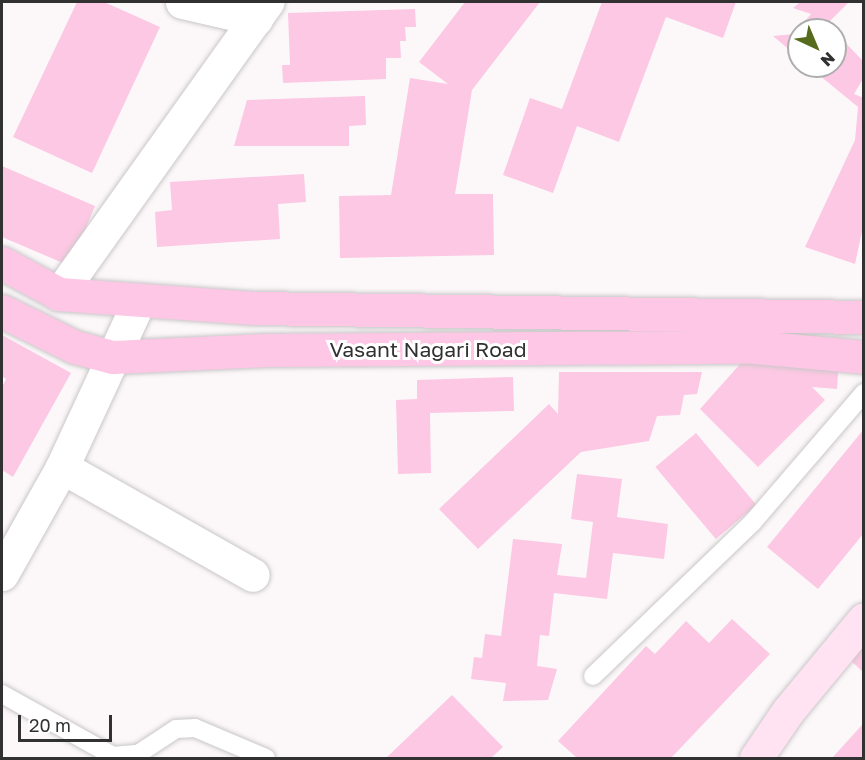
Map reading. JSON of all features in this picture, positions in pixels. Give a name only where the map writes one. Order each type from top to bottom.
[{"type":"main road","name":"Vasant Nagari Road","points":[[2,263],[59,294],[139,301],[253,308],[864,317]]},
{"type":"main road","name":"Vasant Nagari Road","points":[[2,311],[75,347],[113,357],[266,350],[755,347],[864,357]]},
{"type":"street","points":[[59,294],[261,10],[182,2]]},
{"type":"street","points":[[2,574],[62,467],[139,301]]},
{"type":"street","points":[[62,467],[253,575]]},
{"type":"street","points":[[756,759],[788,711],[864,619]]},
{"type":"lane","points":[[593,676],[752,523],[864,393]]},
{"type":"lane","points":[[2,694],[113,756],[138,754],[176,729],[195,728],[266,759]]},
{"type":"building","points":[[77,2],[104,2],[160,27],[92,173],[13,137]]},
{"type":"building","points":[[465,2],[540,2],[472,90],[455,194],[493,194],[494,255],[340,258],[339,196],[391,195],[410,78],[448,84],[419,62]]},
{"type":"building","points":[[602,2],[736,2],[723,38],[666,17],[619,142],[577,126],[553,193],[503,175],[530,98],[562,109]]},
{"type":"building","points":[[800,2],[849,2],[833,18],[808,18],[811,14],[793,8]]},
{"type":"building","points":[[415,9],[416,27],[405,27],[406,41],[400,41],[401,58],[386,58],[386,79],[283,83],[282,65],[290,65],[288,13]]},
{"type":"building","points":[[787,35],[787,48],[773,36]]},
{"type":"building","points":[[847,44],[864,62],[864,77],[854,94],[864,98],[864,222],[855,264],[805,247],[855,140],[858,107],[823,78],[847,78]]},
{"type":"building","points":[[365,96],[366,125],[349,126],[349,146],[234,146],[247,100]]},
{"type":"building","points":[[2,166],[95,206],[70,266],[2,237]]},
{"type":"building","points":[[304,174],[306,202],[278,204],[280,239],[157,247],[155,212],[172,210],[170,182]]},
{"type":"building","points":[[2,335],[71,373],[13,477],[2,470],[2,387],[6,379],[2,376]]},
{"type":"building","points":[[839,360],[837,389],[812,387],[825,400],[758,467],[700,409],[741,363]]},
{"type":"building","points":[[559,372],[702,372],[697,394],[684,395],[680,415],[657,416],[649,441],[581,452],[478,549],[439,509],[549,404],[558,414]]},
{"type":"building","points":[[513,377],[514,411],[430,413],[431,473],[398,474],[396,400],[417,399],[417,380]]},
{"type":"building","points":[[864,429],[864,533],[818,589],[767,547]]},
{"type":"building","points":[[696,433],[756,505],[716,539],[655,467]]},
{"type":"building","points":[[577,474],[622,479],[617,517],[668,524],[664,559],[613,553],[607,599],[554,593],[549,636],[540,635],[537,666],[557,669],[548,700],[503,701],[506,683],[471,679],[474,657],[482,658],[485,634],[501,636],[513,539],[562,544],[557,575],[586,578],[593,522],[571,519]]},
{"type":"building","points":[[732,619],[770,654],[671,758],[577,758],[558,741],[646,646],[655,654],[686,621],[709,643]]},
{"type":"building","points":[[864,642],[864,673],[848,658]]},
{"type":"building","points":[[452,695],[503,747],[491,758],[386,758]]},
{"type":"building","points":[[862,725],[864,758],[832,758]]}]
